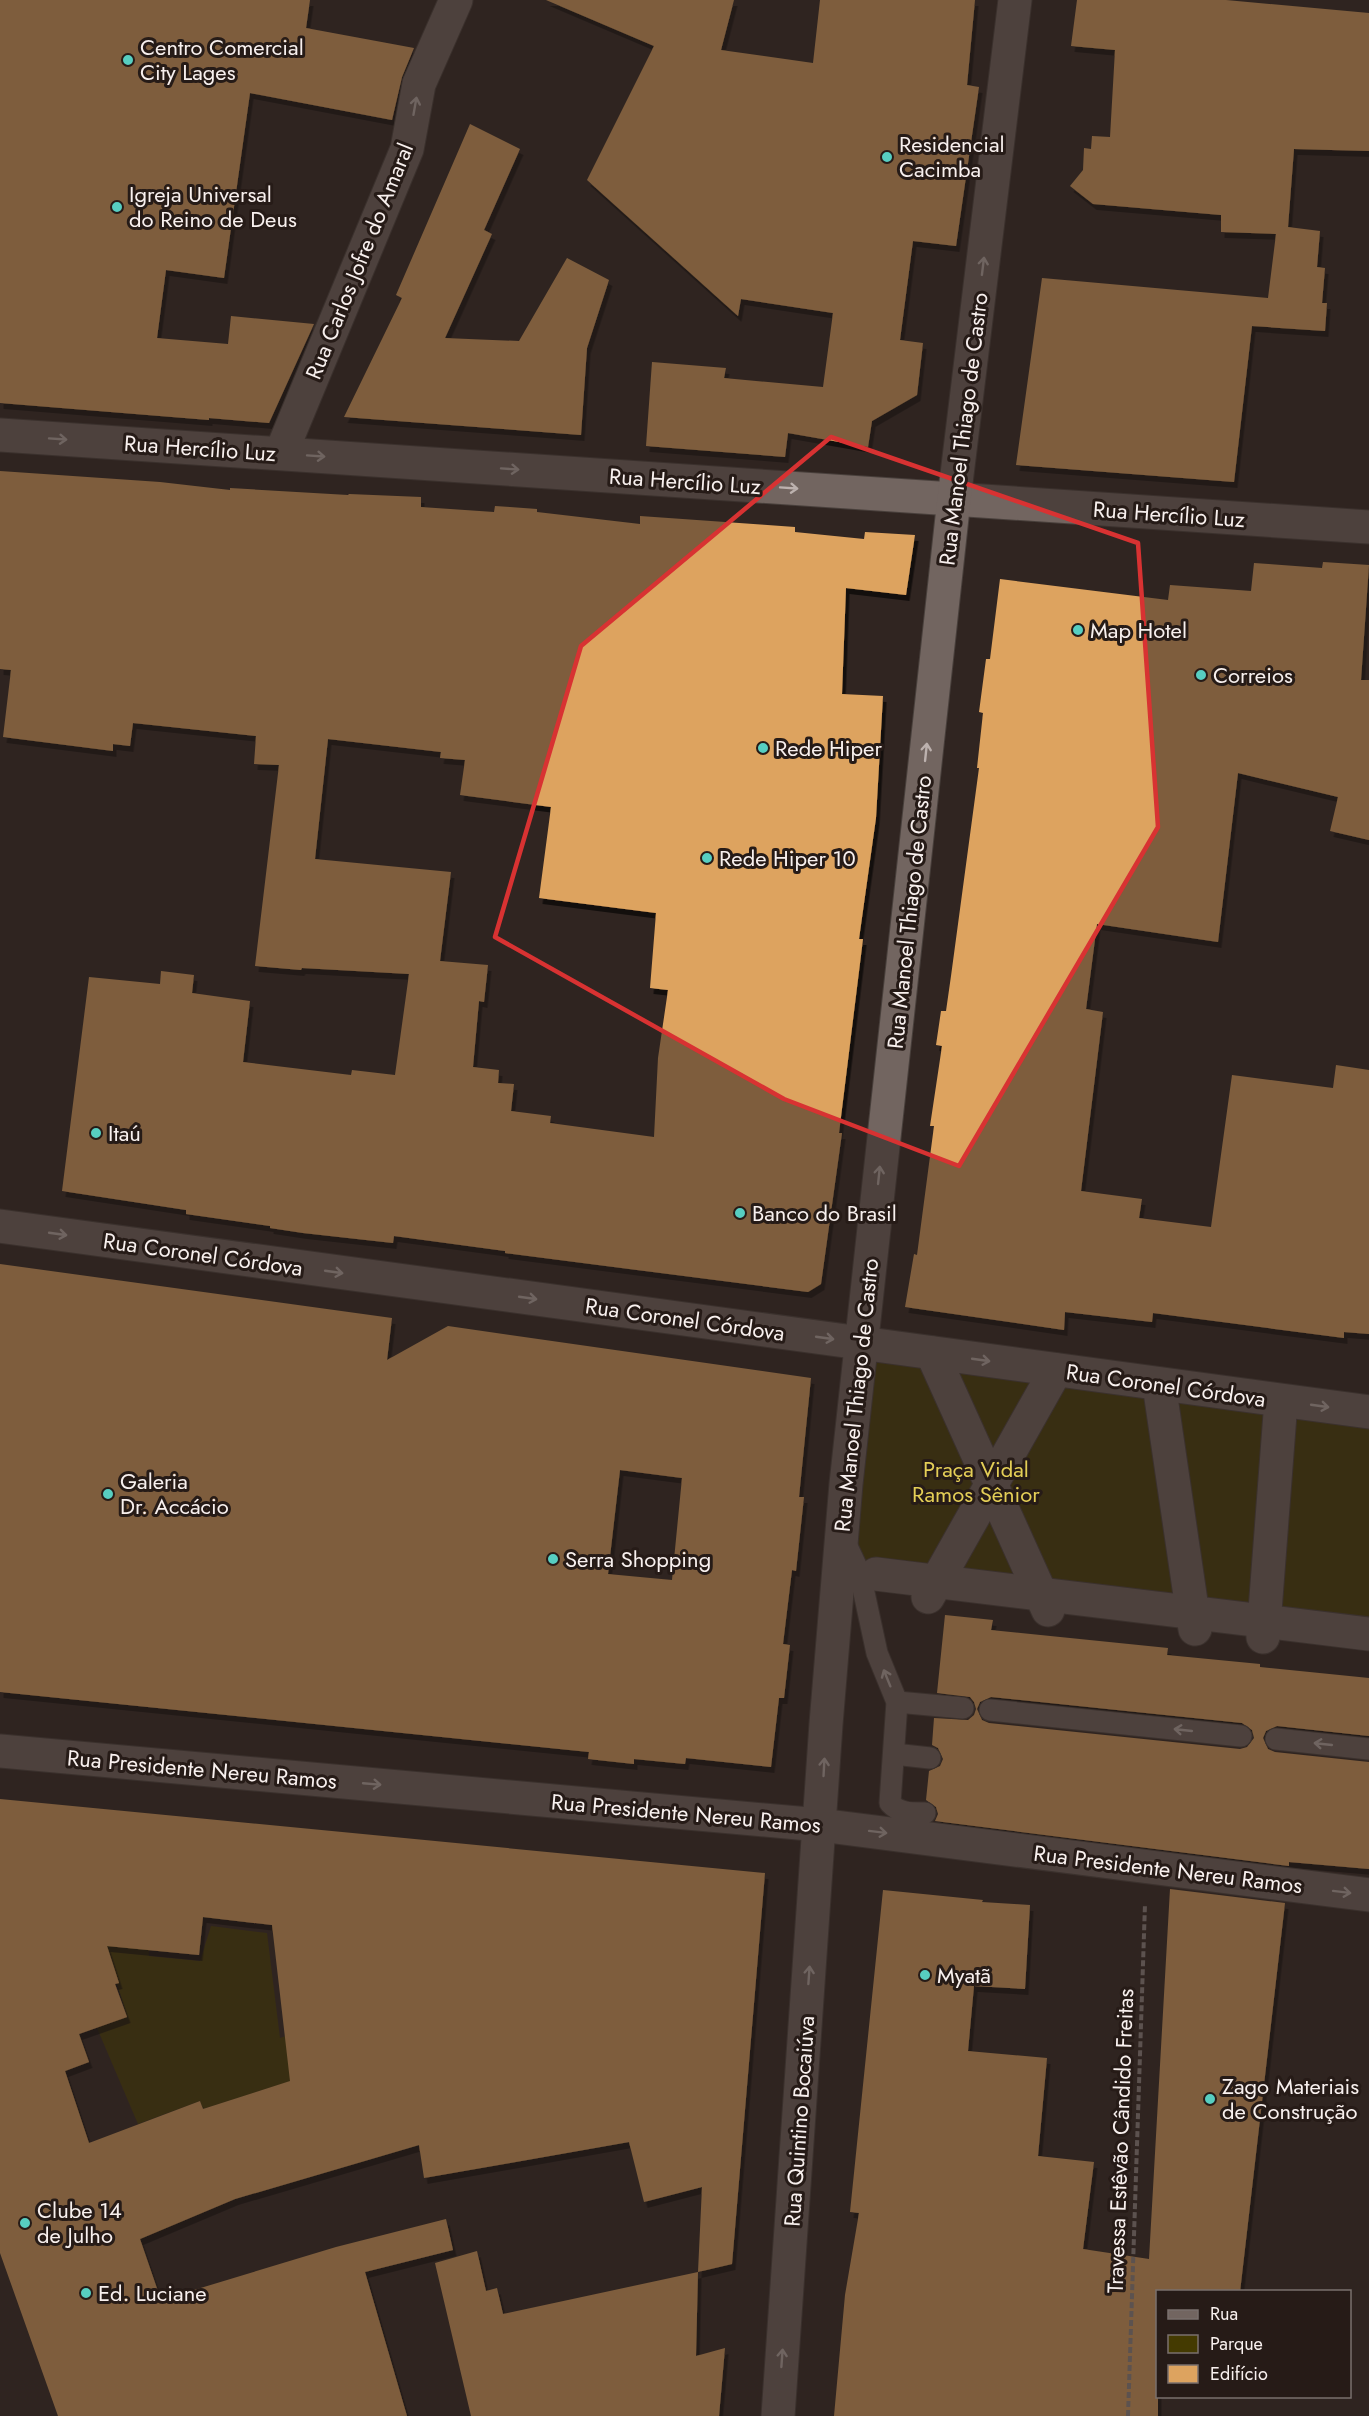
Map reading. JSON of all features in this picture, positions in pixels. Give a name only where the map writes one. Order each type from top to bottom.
[{"type":"street","name":"Rua Carlos Jofre do Amaral","points":[[281,453],[407,149],[418,84],[456,0]]},
{"type":"street","name":"Rua Manoel Thiago de Castro","points":[[820,1825],[842,1534],[860,1344],[954,499],[1015,0]]},
{"type":"street","name":"Rua Hercílio Luz","points":[[0,435],[1369,527]]},
{"type":"street","name":"Rua Coronel Córdova","points":[[0,1226],[1369,1412]]},
{"type":"street","points":[[932,1353],[1045,1603]]},
{"type":"street","points":[[932,1589],[1056,1370]]},
{"type":"street","points":[[1159,1384],[1194,1621]]},
{"type":"street","points":[[1263,1629],[1281,1401]]},
{"type":"street","points":[[876,1574],[932,1589],[1368,1641]]},
{"type":"street","name":"Rua Presidente Nereu Ramos","points":[[0,1751],[820,1825],[1369,1895]]},
{"type":"street","name":"Rua Quintino Bocaiúva","points":[[778,2416],[820,1825]]},
{"type":"lane","points":[[842,1534],[860,1574],[877,1653],[897,1702],[890,1803],[896,1810],[902,1812],[925,1813]]},
{"type":"lane","points":[[897,1702],[963,1708]]},
{"type":"lane","points":[[990,1710],[1241,1736]]},
{"type":"lane","points":[[1276,1739],[1369,1749]]},
{"type":"lane","points":[[894,1754],[930,1758]]},
{"type":"path","name":"Travessa Estêvão Cândido Freitas","points":[[1128,2416],[1146,1867]]},
{"type":"highlighted area","points":[[831,437],[1138,543],[1158,827],[959,1166],[784,1099],[495,937],[581,646]]},
{"type":"green space","name":"Praça Vidal Ramos Sênior","points":[[860,1344],[1369,1413],[1369,1650],[892,1592],[842,1534]]},
{"type":"green space","points":[[148,1911],[149,1956],[200,1961],[211,1926],[267,1933],[280,2038],[380,2004],[389,2050],[203,2109],[200,2101],[138,2124],[97,2028],[127,2017],[99,1923]]},
{"type":"building","points":[[0,0],[310,0],[306,28],[414,48],[402,77],[392,120],[250,93],[224,278],[166,270],[157,338],[228,344],[231,316],[314,324],[269,423],[0,403]]},
{"type":"building","points":[[546,0],[734,0],[721,50],[813,63],[820,0],[975,0],[967,85],[979,87],[956,246],[913,241],[900,340],[923,343],[917,395],[872,421],[868,447],[788,433],[785,457],[646,446],[652,362],[726,368],[724,378],[823,387],[833,313],[741,299],[738,316],[587,180],[654,46]]},
{"type":"building","points":[[1077,0],[1226,0],[1369,13],[1369,151],[1294,149],[1288,227],[1320,231],[1317,267],[1325,268],[1322,303],[1327,303],[1325,331],[1252,326],[1234,482],[1016,465],[1042,278],[1268,298],[1276,234],[1221,232],[1221,215],[1093,204],[1070,186],[1083,170],[1084,148],[1091,149],[1092,136],[1110,137],[1115,50],[1071,46]]},
{"type":"building","points":[[470,124],[520,149],[484,230],[492,234],[445,338],[519,341],[567,258],[609,280],[587,348],[581,435],[344,417],[402,298],[396,295]]},
{"type":"building","points":[[0,471],[160,482],[230,490],[230,488],[421,497],[421,507],[494,512],[495,506],[537,509],[537,512],[640,524],[640,516],[795,527],[795,532],[864,539],[865,532],[915,535],[906,595],[846,588],[842,694],[883,696],[876,818],[859,939],[863,939],[839,1133],[842,1133],[821,1284],[808,1292],[505,1253],[505,1251],[394,1236],[393,1243],[303,1233],[186,1214],[186,1210],[62,1191],[89,977],[160,984],[161,971],[194,975],[192,993],[250,1001],[243,1062],[351,1075],[352,1070],[395,1075],[409,974],[255,966],[279,765],[254,764],[256,736],[133,723],[130,746],[113,744],[113,751],[3,737],[11,670],[0,669]],"holes":[[[328,739],[441,752],[440,758],[465,760],[460,795],[551,807],[539,898],[656,913],[650,988],[668,990],[658,1058],[654,1137],[550,1123],[551,1116],[511,1111],[514,1084],[498,1083],[499,1070],[473,1067],[479,1001],[484,1002],[488,965],[440,961],[451,872],[315,859]]]},
{"type":"building","points":[[1323,562],[1369,565],[1361,680],[1369,680],[1369,840],[1330,831],[1338,797],[1238,773],[1218,942],[1097,924],[1086,1009],[1103,1012],[1081,1191],[1142,1199],[1139,1218],[1211,1227],[1232,1075],[1333,1088],[1336,1065],[1369,1070],[1369,1334],[1344,1332],[1344,1338],[1153,1313],[1152,1322],[1065,1312],[1064,1330],[905,1307],[914,1254],[917,1255],[934,1126],[930,1126],[942,1046],[936,1045],[941,1011],[946,1011],[951,976],[979,768],[977,768],[983,713],[979,712],[986,659],[990,659],[1000,579],[1168,600],[1170,585],[1251,591],[1254,563],[1322,568]]},
{"type":"building","points":[[0,1264],[392,1318],[387,1360],[448,1326],[811,1378],[799,1497],[804,1497],[796,1571],[792,1570],[783,1644],[790,1645],[784,1698],[779,1698],[771,1767],[686,1758],[685,1764],[634,1759],[634,1764],[588,1759],[589,1752],[0,1692]],"holes":[[[620,1470],[682,1478],[672,1580],[608,1574]]]},
{"type":"building","points":[[945,1615],[993,1620],[991,1630],[1168,1648],[1167,1655],[1369,1678],[1369,1736],[1277,1726],[1266,1731],[1263,1738],[1268,1749],[1275,1752],[1369,1762],[1369,1869],[1289,1862],[1289,1866],[935,1821],[938,1814],[936,1807],[926,1800],[929,1771],[940,1766],[943,1759],[938,1748],[932,1745],[934,1718],[968,1720],[974,1715],[976,1709],[970,1697],[937,1693]],"holes":[[[991,1697],[1242,1723],[1252,1730],[1254,1738],[1247,1747],[1240,1749],[989,1723],[982,1720],[977,1709],[980,1702]]]},
{"type":"building","points":[[0,1799],[765,1873],[732,2264],[698,2272],[702,2187],[644,2202],[629,2142],[424,2178],[419,2145],[235,2199],[140,2239],[161,2300],[336,2247],[446,2219],[453,2250],[365,2272],[407,2416],[58,2416],[0,2253]],"holes":[[[203,1917],[272,1925],[290,2081],[203,2109],[200,2101],[89,2143],[65,2071],[89,2062],[79,2034],[127,2017],[115,1984],[119,1983],[107,1946],[199,1955]]]},
{"type":"building","points":[[1170,1889],[1285,1903],[1240,2290],[1156,2290],[1158,2416],[834,2416],[845,2295],[859,2213],[850,2212],[883,1890],[983,1900],[982,1902],[1030,1905],[1025,1989],[974,1986],[968,2051],[1047,2058],[1038,2156],[1094,2162],[1083,2249],[1149,2259]]},
{"type":"building","points":[[477,2251],[486,2291],[497,2288],[503,2314],[698,2272],[696,2356],[725,2348],[719,2416],[471,2416],[435,2263]]},
{"type":"place","name":"Centro Comercial City Lages","points":[[128,60]]},
{"type":"place","name":"Residencial Cacimba","points":[[887,157]]},
{"type":"place","name":"Igreja Universal do Reino de Deus","points":[[117,207]]},
{"type":"place","name":"Map Hotel","points":[[1078,630]]},
{"type":"place","name":"Correios","points":[[1201,675]]},
{"type":"place","name":"Rede Hiper","points":[[763,748]]},
{"type":"place","name":"Rede Hiper 10","points":[[707,858]]},
{"type":"place","name":"Itaú","points":[[96,1133]]},
{"type":"place","name":"Banco do Brasil","points":[[740,1213]]},
{"type":"place","name":"Galeria Dr. Accácio","points":[[108,1494]]},
{"type":"place","name":"Serra Shopping","points":[[553,1559]]},
{"type":"place","name":"Myatã","points":[[925,1975]]},
{"type":"place","name":"Zago Materiais de Construção","points":[[1210,2099]]},
{"type":"place","name":"Clube 14 de Julho","points":[[25,2223]]},
{"type":"place","name":"Ed. Luciane","points":[[86,2293]]}]
